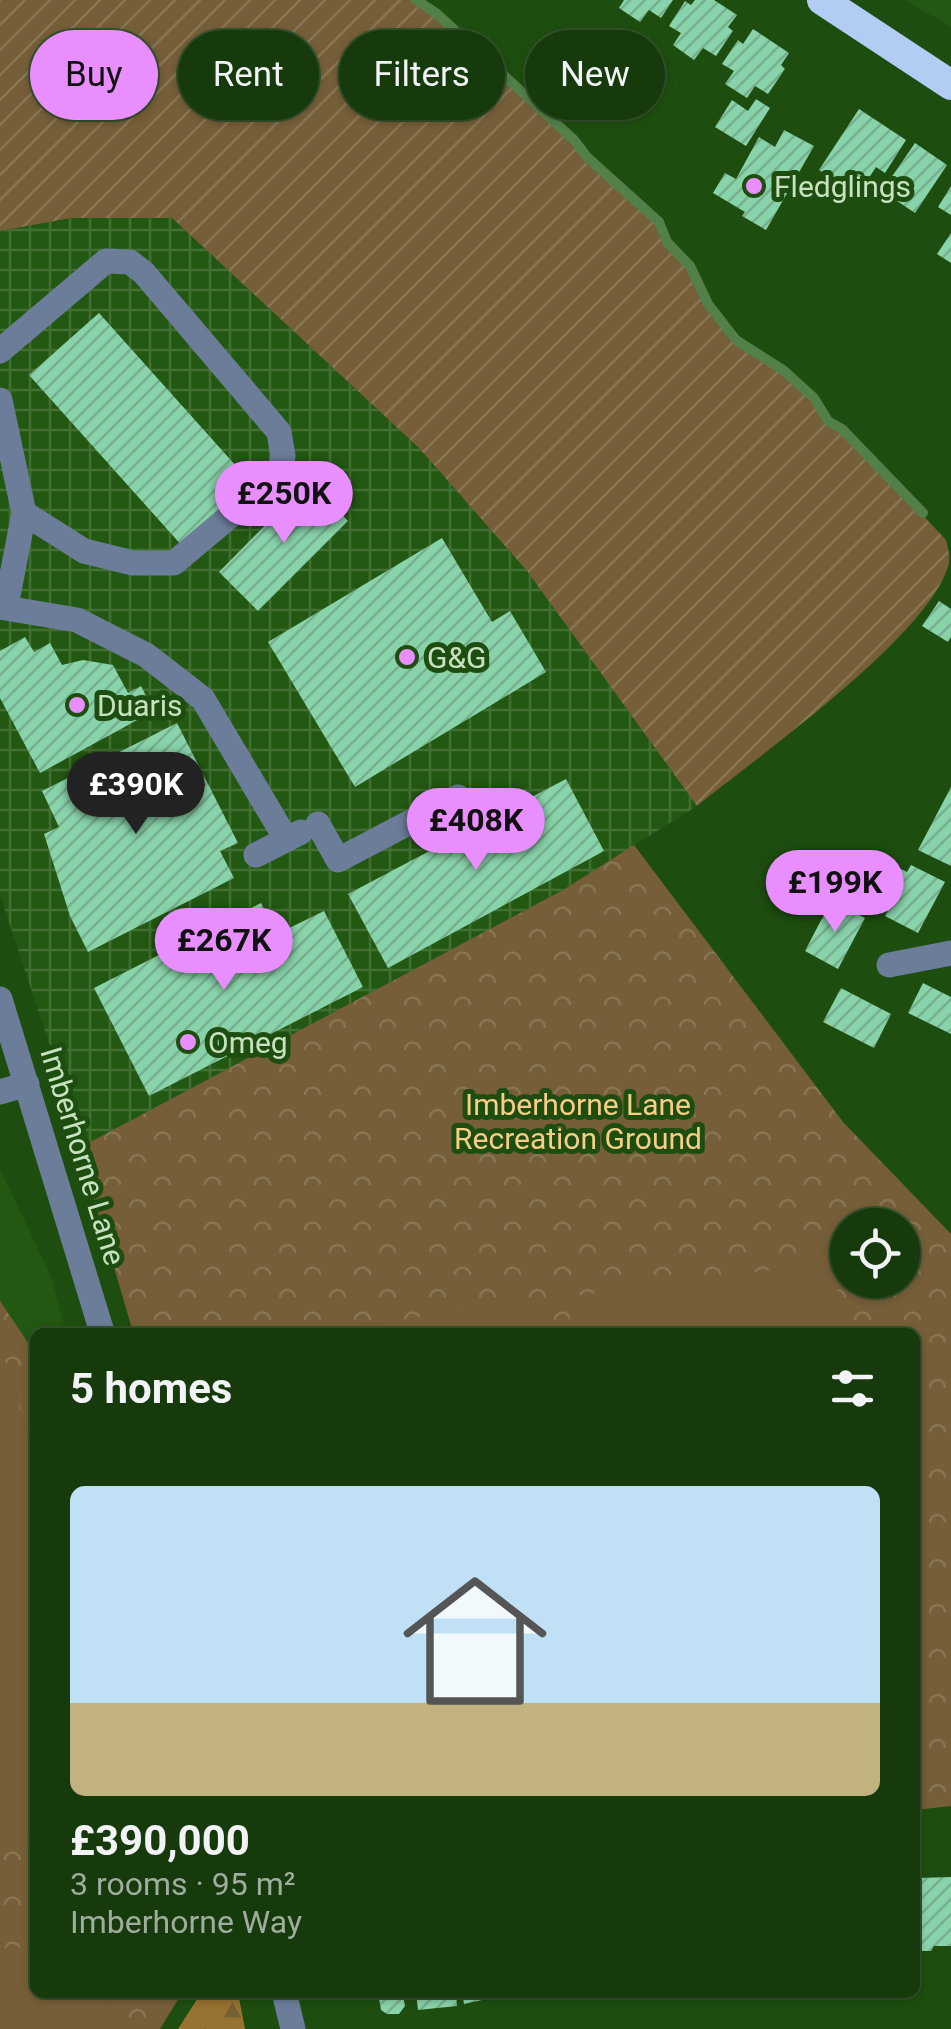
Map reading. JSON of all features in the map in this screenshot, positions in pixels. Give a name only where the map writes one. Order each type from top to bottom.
[{"type":"highway","points":[[822,0],[951,85]]},
{"type":"street","points":[[0,351],[106,261],[130,262],[144,273],[279,432],[279,475],[174,564],[133,564],[84,551],[24,513]]},
{"type":"street","points":[[0,400],[24,513],[3,606],[76,620],[146,655],[203,699],[286,839]]},
{"type":"street","points":[[256,854],[323,822],[338,860],[458,797]]},
{"type":"street","points":[[890,965],[951,953]]},
{"type":"street","name":"Imberhorne Lane","points":[[0,999],[101,1328]]},
{"type":"street","points":[[0,1092],[27,1084]]},
{"type":"street","points":[[286,1998],[294,2029]]},
{"type":"shaded area","points":[[905,0],[951,0],[951,27]]},
{"type":"shaded area","points":[[71,218],[172,218],[419,448],[527,571],[697,806],[563,890],[83,1146],[0,895],[0,231]]},
{"type":"shaded area","points":[[0,1169],[51,1276],[65,1328],[30,1328],[30,1998],[179,1998],[160,2029],[0,2029]]},
{"type":"green space","points":[[0,0],[416,0],[454,30],[339,30],[339,120],[505,120],[505,76],[525,95],[525,120],[552,120],[659,222],[667,243],[690,266],[708,304],[736,340],[783,370],[814,398],[828,421],[842,429],[946,540],[949,563],[936,592],[878,658],[697,806],[527,571],[419,448],[172,218],[71,218],[0,231]]},
{"type":"green space","name":"Imberhorne Lane Recreation Ground","points":[[634,845],[843,1122],[951,1234],[951,1806],[920,1809],[920,1328],[132,1328],[79,1148],[563,890]]},
{"type":"green space","points":[[830,1262],[830,1298],[838,1298],[841,1328],[571,1328],[567,1297]]},
{"type":"green space","points":[[0,1301],[30,1346],[30,1998],[179,1998],[160,2029],[0,2029]]},
{"type":"green space","points":[[535,1302],[538,1328],[341,1328]]},
{"type":"green space","points":[[0,1345],[30,1441],[30,1839],[0,1848]]},
{"type":"green space","points":[[30,1947],[30,1998],[104,1998],[105,2029],[0,2029],[0,1948]]},
{"type":"green space","points":[[198,1998],[239,1998],[245,2029],[178,2029]]},
{"type":"building","points":[[624,0],[673,0],[661,18],[649,10],[640,22],[619,8]]},
{"type":"building","points":[[695,0],[714,0],[737,15],[728,27],[733,31],[716,56],[703,48],[694,60],[673,45],[681,33],[669,26],[685,1],[691,5]]},
{"type":"building","points":[[753,29],[789,53],[781,65],[785,69],[768,94],[755,86],[747,98],[725,84],[734,71],[722,64],[738,40],[743,44]]},
{"type":"building","points":[[756,99],[770,108],[746,146],[715,127],[732,100],[748,111]]},
{"type":"building","points":[[859,109],[906,140],[885,173],[876,167],[863,187],[850,179],[845,187],[819,170]]},
{"type":"building","name":"Fledglings","points":[[784,130],[814,146],[766,230],[713,193],[725,173],[736,179],[759,137],[775,147]]},
{"type":"building","points":[[915,143],[947,165],[915,213],[882,191]]},
{"type":"building","points":[[951,186],[951,215],[938,207]]},
{"type":"building","points":[[951,233],[951,263],[937,254]]},
{"type":"building","points":[[99,313],[254,486],[184,548],[29,375]]},
{"type":"building","points":[[309,481],[348,521],[258,611],[219,572]]},
{"type":"building","name":"G&G","points":[[442,538],[492,622],[510,611],[546,672],[355,787],[268,642]]},
{"type":"building","points":[[939,601],[951,609],[948,642],[922,626]]},
{"type":"building","name":"Duaris","points":[[25,637],[34,652],[50,643],[62,665],[83,660],[113,665],[128,693],[141,686],[154,711],[40,773],[0,698],[0,651]]},
{"type":"building","points":[[177,723],[238,843],[220,851],[234,878],[88,952],[70,916],[44,834],[59,827],[42,791]]},
{"type":"building","points":[[566,779],[604,851],[388,968],[348,894]]},
{"type":"building","points":[[951,787],[951,866],[918,850]]},
{"type":"building","points":[[870,853],[907,872],[911,865],[945,882],[918,933],[885,916],[898,890],[861,871]]},
{"type":"building","points":[[831,901],[865,918],[838,969],[805,951]]},
{"type":"building","name":"Omeg","points":[[261,903],[277,934],[324,911],[363,987],[149,1096],[94,988]]},
{"type":"building","points":[[923,983],[951,997],[951,1034],[908,1013]]},
{"type":"building","points":[[841,988],[891,1014],[874,1048],[823,1022]]},
{"type":"building","points":[[951,1877],[951,1946],[934,1946],[931,1951],[920,1948],[920,1878]]},
{"type":"building","points":[[379,1998],[403,1998],[405,2006],[399,2014],[381,2010]]},
{"type":"building","points":[[417,1998],[456,1998],[457,2006],[418,2010]]},
{"type":"building","points":[[463,1998],[491,1998],[464,2004]]},
{"type":"waterway","points":[[416,0],[436,13],[659,222],[667,242],[690,266],[708,304],[736,340],[783,370],[814,398],[828,421],[842,429],[923,513]]},
{"type":"place","name":"Fledglings","points":[[754,186]]},
{"type":"place","name":"G&G","points":[[407,657]]},
{"type":"place","name":"Duaris","points":[[77,705]]},
{"type":"place","name":"Omeg","points":[[188,1042]]}]
